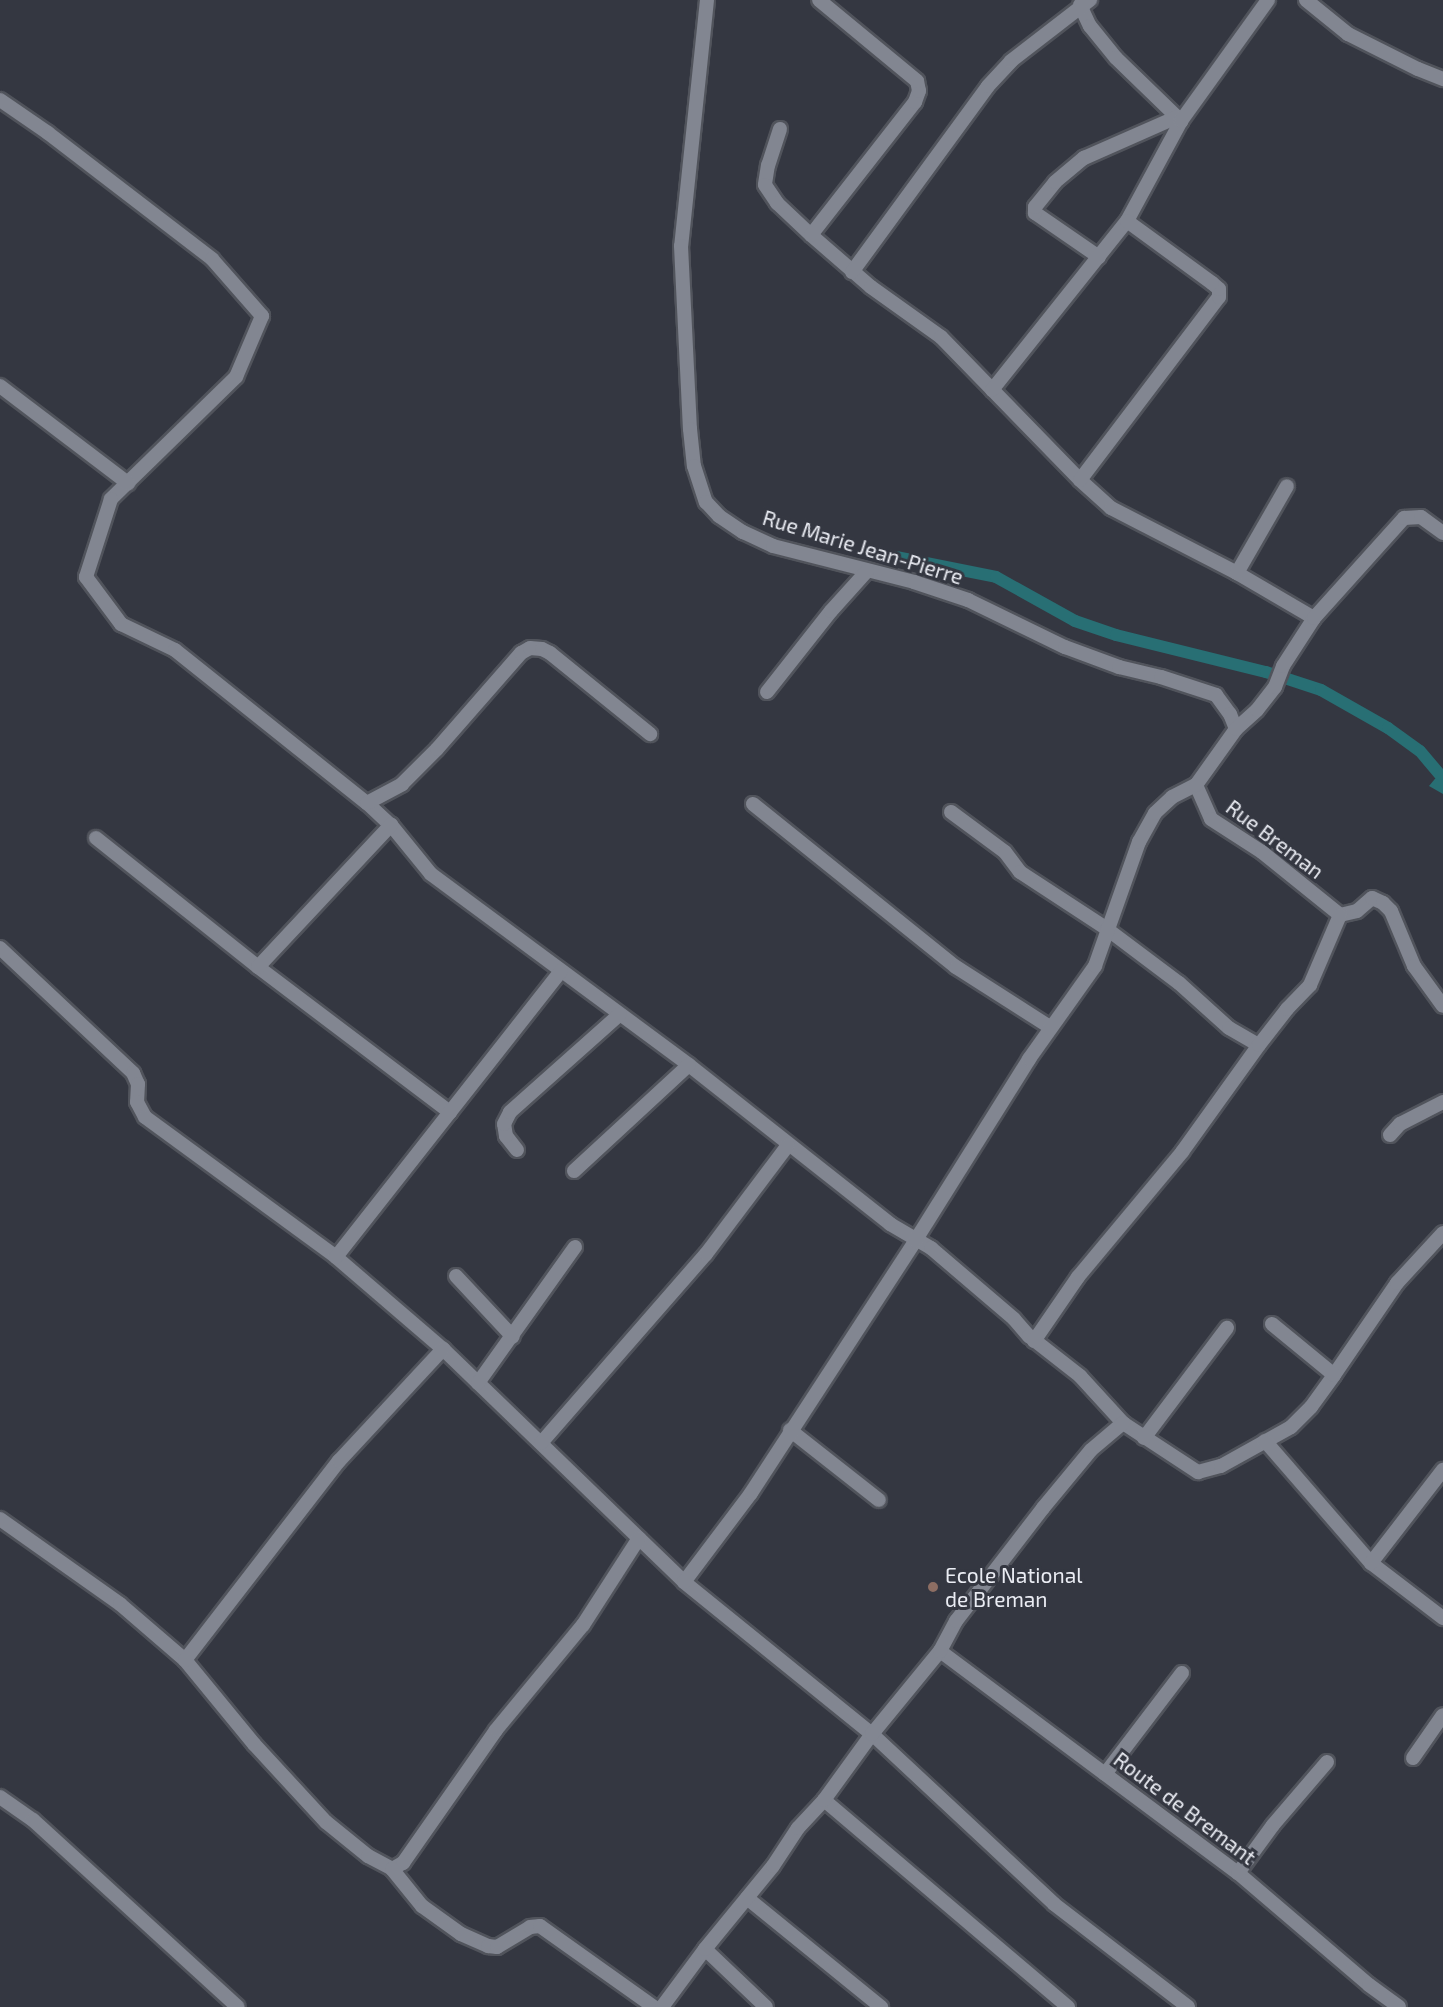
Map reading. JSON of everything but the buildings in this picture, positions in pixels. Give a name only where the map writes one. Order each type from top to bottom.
[{"type":"street","name":"Rue Marie Jean-Pierre","points":[[707,0],[681,246],[690,429],[699,487],[706,502],[719,516],[743,532],[773,546],[914,582],[968,600],[1076,651],[1119,667],[1161,677],[1216,695],[1230,714],[1236,729]]},
{"type":"street","points":[[811,235],[915,102],[919,91],[917,81],[819,0]]},
{"type":"street","points":[[992,390],[1127,221],[1179,119],[1268,0]]},
{"type":"street","points":[[1311,2],[1348,34],[1443,79]]},
{"type":"street","points":[[852,272],[988,86],[1011,61],[1085,3],[1090,26],[1116,58],[1179,119]]},
{"type":"street","points":[[0,100],[48,133],[212,259],[262,316],[236,377],[111,499],[86,577],[121,624],[175,650],[367,803],[391,825],[431,874],[689,1065],[788,1144],[915,1240],[931,1248],[1014,1318],[1034,1341],[1080,1376],[1123,1423],[1198,1472],[1221,1466],[1291,1426],[1311,1407],[1334,1376],[1397,1283],[1443,1233]]},
{"type":"street","points":[[1100,257],[1035,213],[1035,207],[1054,182],[1084,158],[1179,119]]},
{"type":"street","points":[[780,129],[768,165],[765,185],[777,203],[811,235],[852,272],[940,337],[1080,480],[1111,508],[1237,573],[1314,618]]},
{"type":"street","points":[[1080,480],[1219,297],[1220,289],[1127,221]]},
{"type":"street","points":[[0,386],[128,483]]},
{"type":"street","points":[[1237,573],[1287,486]]},
{"type":"street","points":[[684,1582],[735,1516],[915,1240],[1050,1027],[1095,966],[1139,842],[1155,813],[1172,797],[1196,785],[1236,729],[1257,710],[1275,687],[1284,666],[1314,618],[1404,519],[1420,517],[1443,533]]},
{"type":"street","points":[[767,692],[831,611],[867,571]]},
{"type":"street","points":[[367,803],[402,784],[521,653],[531,648],[542,648],[550,653],[650,734]]},
{"type":"street","name":"Rue Breman","points":[[1196,785],[1211,819],[1262,852],[1340,915]]},
{"type":"street","points":[[753,804],[956,967],[1050,1027]]},
{"type":"street","points":[[951,813],[1005,852],[1020,872],[1107,929],[1179,983],[1229,1028],[1259,1045]]},
{"type":"street","points":[[258,967],[391,825]]},
{"type":"street","points":[[96,838],[258,967],[450,1112]]},
{"type":"street","points":[[1034,1341],[1078,1277],[1182,1152],[1259,1045],[1287,1009],[1310,985],[1340,915],[1357,911],[1372,898],[1383,903],[1391,911],[1414,966],[1443,1006]]},
{"type":"street","points":[[0,948],[133,1073],[138,1084],[136,1102],[145,1117],[336,1257],[443,1349],[684,1582],[872,1734],[1054,1904],[1188,2007]]},
{"type":"street","points":[[336,1257],[561,971]]},
{"type":"street","points":[[517,1150],[506,1136],[504,1124],[510,1112],[620,1014]]},
{"type":"street","points":[[574,1171],[689,1065]]},
{"type":"street","points":[[1390,1135],[1400,1124],[1443,1102]]},
{"type":"street","points":[[541,1443],[705,1254],[788,1144]]},
{"type":"street","points":[[478,1383],[575,1247]]},
{"type":"street","points":[[456,1276],[513,1337]]},
{"type":"street","points":[[1272,1324],[1334,1376]]},
{"type":"street","points":[[1144,1438],[1227,1328]]},
{"type":"street","points":[[185,1660],[339,1461],[443,1349]]},
{"type":"street","points":[[662,2007],[798,1828],[824,1800],[872,1734],[940,1651],[956,1621],[1065,1480],[1091,1450],[1123,1423]]},
{"type":"street","points":[[790,1430],[879,1500]]},
{"type":"street","points":[[1265,1441],[1371,1563],[1443,1618]]},
{"type":"street","points":[[1371,1563],[1443,1470]]},
{"type":"street","points":[[0,1518],[120,1604],[185,1660],[254,1744],[326,1822],[368,1856],[392,1869],[422,1906],[461,1934],[488,1946],[497,1947],[530,1927],[540,1926],[654,2007]]},
{"type":"street","points":[[392,1869],[403,1863],[496,1730],[583,1625],[639,1538]]},
{"type":"street","name":"Route de Bremant","points":[[940,1651],[1238,1873],[1369,1985],[1399,2007]]},
{"type":"street","points":[[1105,1774],[1182,1673]]},
{"type":"street","points":[[1413,1758],[1443,1715]]},
{"type":"street","points":[[1238,1873],[1273,1825],[1327,1761]]},
{"type":"street","points":[[0,1797],[33,1820],[238,2007]]},
{"type":"street","points":[[824,1800],[1068,2007]]},
{"type":"street","points":[[747,1898],[881,2007]]},
{"type":"street","points":[[705,1949],[766,2007]]},
{"type":"water","points":[[1439,774],[1443,777],[1443,794],[1429,786]]},
{"type":"waterway","points":[[896,557],[996,577],[1075,621],[1116,635],[1266,672],[1321,690],[1388,728],[1420,751],[1439,774]]},
{"type":"place","name":"Ecole National de Breman","points":[[933,1587]]}]
